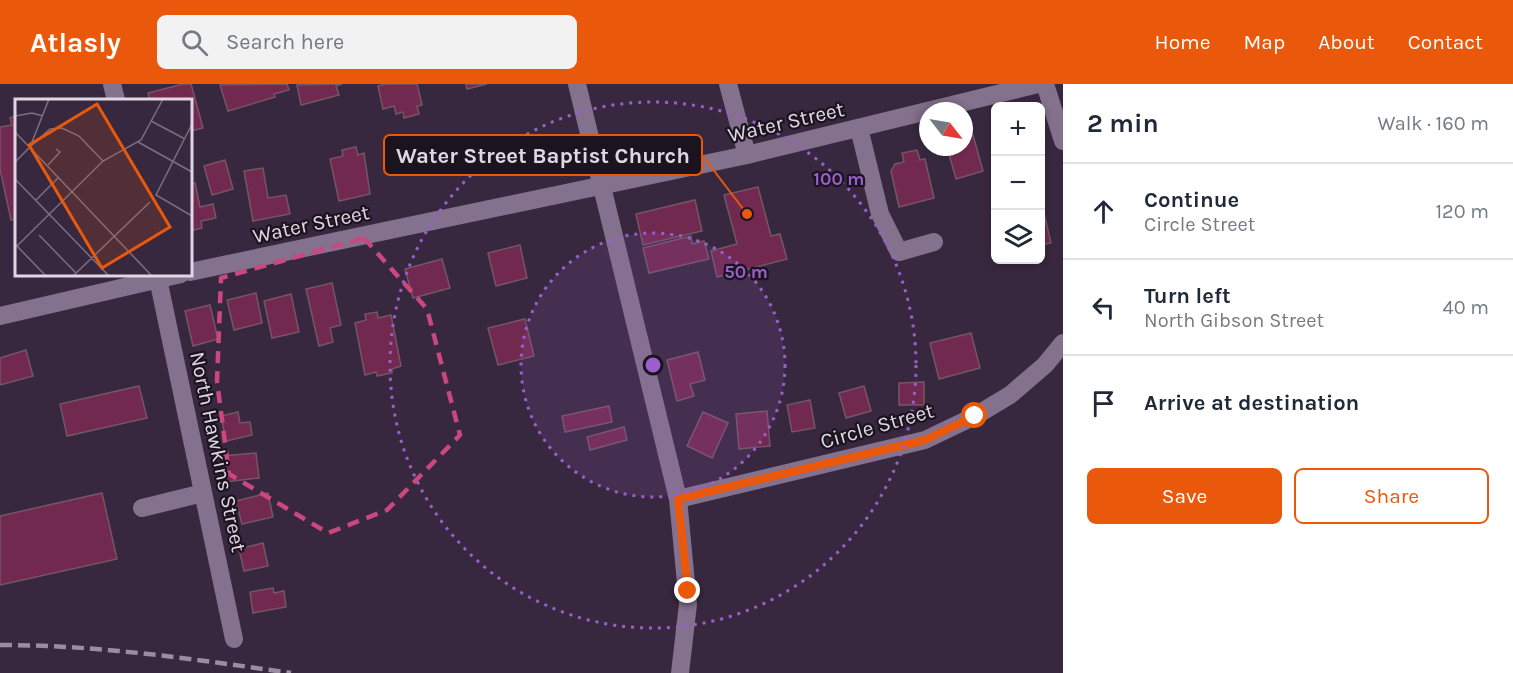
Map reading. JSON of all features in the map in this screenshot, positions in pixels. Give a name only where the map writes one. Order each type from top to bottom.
[{"type":"street","points":[[112,84],[116,99]]},
{"type":"street","points":[[578,84],[678,499],[688,604],[680,673]]},
{"type":"street","points":[[728,84],[747,155]]},
{"type":"street","name":"Water Street","points":[[192,273],[747,155],[1038,84]]},
{"type":"street","points":[[1046,84],[1063,108]]},
{"type":"street","points":[[1046,84],[1063,141]]},
{"type":"street","points":[[859,128],[880,214],[899,252],[934,242]]},
{"type":"street","points":[[0,316],[158,277]]},
{"type":"street","name":"North Hawkins Street","points":[[158,277],[234,639]]},
{"type":"street","name":"Circle Street","points":[[678,499],[925,440],[975,416],[1010,395],[1045,365],[1063,343]]},
{"type":"street","points":[[142,508],[203,494]]},
{"type":"highlighted area","points":[[364,238],[427,309],[460,435],[387,510],[328,533],[229,474],[217,381],[221,278]]},
{"type":"building","points":[[191,84],[203,128],[192,131],[192,99],[150,99],[148,93]]},
{"type":"building","points":[[287,84],[289,90],[274,94],[275,97],[228,111],[220,85]]},
{"type":"building","points":[[342,84],[336,86],[339,95],[301,105],[297,85]]},
{"type":"building","points":[[417,84],[422,105],[417,106],[419,114],[404,118],[403,112],[396,114],[394,106],[383,109],[378,86]]},
{"type":"building","points":[[466,84],[487,84],[467,89]]},
{"type":"building","points":[[15,116],[15,219],[11,220],[0,169],[0,127],[12,125],[10,118]]},
{"type":"building","points":[[973,135],[983,171],[956,179],[950,156],[973,156]]},
{"type":"building","points":[[356,147],[358,155],[364,153],[370,194],[339,201],[330,159],[343,156],[342,150]]},
{"type":"building","points":[[917,150],[920,160],[925,159],[934,198],[899,207],[891,171],[895,164],[904,162],[902,153]]},
{"type":"building","points":[[225,160],[233,189],[212,195],[204,166]]},
{"type":"building","points":[[263,168],[268,198],[286,195],[290,214],[253,221],[244,171]]},
{"type":"building","points":[[195,183],[200,207],[213,204],[216,218],[201,221],[202,228],[192,230],[192,184]]},
{"type":"building","points":[[758,187],[771,236],[780,234],[787,259],[717,277],[711,251],[737,244],[724,195]]},
{"type":"building","points":[[695,200],[702,231],[643,245],[636,214]]},
{"type":"building","points":[[1045,217],[1051,243],[1045,244]]},
{"type":"building","points":[[691,236],[692,244],[704,241],[709,259],[649,273],[643,248]]},
{"type":"building","points":[[520,245],[527,278],[496,286],[488,253]]},
{"type":"building","points":[[442,259],[450,288],[413,298],[405,269]]},
{"type":"building","points":[[332,283],[341,325],[330,328],[333,342],[319,346],[306,289]]},
{"type":"building","points":[[256,293],[262,323],[234,330],[227,300]]},
{"type":"building","points":[[291,294],[299,332],[272,338],[264,301]]},
{"type":"building","points":[[210,305],[218,339],[193,346],[185,311]]},
{"type":"building","points":[[377,312],[378,318],[391,315],[401,366],[392,369],[392,373],[377,376],[376,372],[365,375],[355,323],[366,320],[365,314]]},
{"type":"building","points":[[525,319],[534,356],[498,365],[488,328]]},
{"type":"building","points":[[971,333],[980,368],[939,379],[930,343]]},
{"type":"building","points":[[26,350],[33,376],[0,385],[0,358]]},
{"type":"building","points":[[698,352],[705,380],[690,384],[694,396],[677,401],[667,360]]},
{"type":"building","points":[[924,382],[924,405],[899,405],[899,383]]},
{"type":"building","points":[[139,386],[147,418],[67,436],[60,404]]},
{"type":"building","points":[[864,386],[871,411],[846,418],[839,393]]},
{"type":"building","points":[[810,400],[815,428],[792,432],[787,405]]},
{"type":"building","points":[[609,406],[612,422],[565,432],[562,416]]},
{"type":"building","points":[[767,411],[770,446],[739,449],[736,414]]},
{"type":"building","points":[[238,412],[240,423],[250,422],[252,435],[226,441],[221,416]]},
{"type":"building","points":[[703,412],[728,423],[712,458],[687,446]]},
{"type":"building","points":[[624,427],[627,440],[590,450],[587,437]]},
{"type":"building","points":[[256,453],[259,478],[225,482],[222,456]]},
{"type":"building","points":[[102,493],[117,559],[0,585],[0,516]]},
{"type":"building","points":[[268,493],[273,517],[242,524],[238,509],[234,510],[232,502]]},
{"type":"building","points":[[263,543],[268,566],[244,571],[239,549]]},
{"type":"building","points":[[273,588],[274,593],[284,591],[286,607],[253,613],[250,592]]},
{"type":"railway","points":[[0,645],[110,650],[291,673]]},
{"type":"place","name":"Water Street Baptist Church","points":[[747,214]]},
{"type":"route","points":[[688,591],[678,499],[925,440],[975,416]]}]
